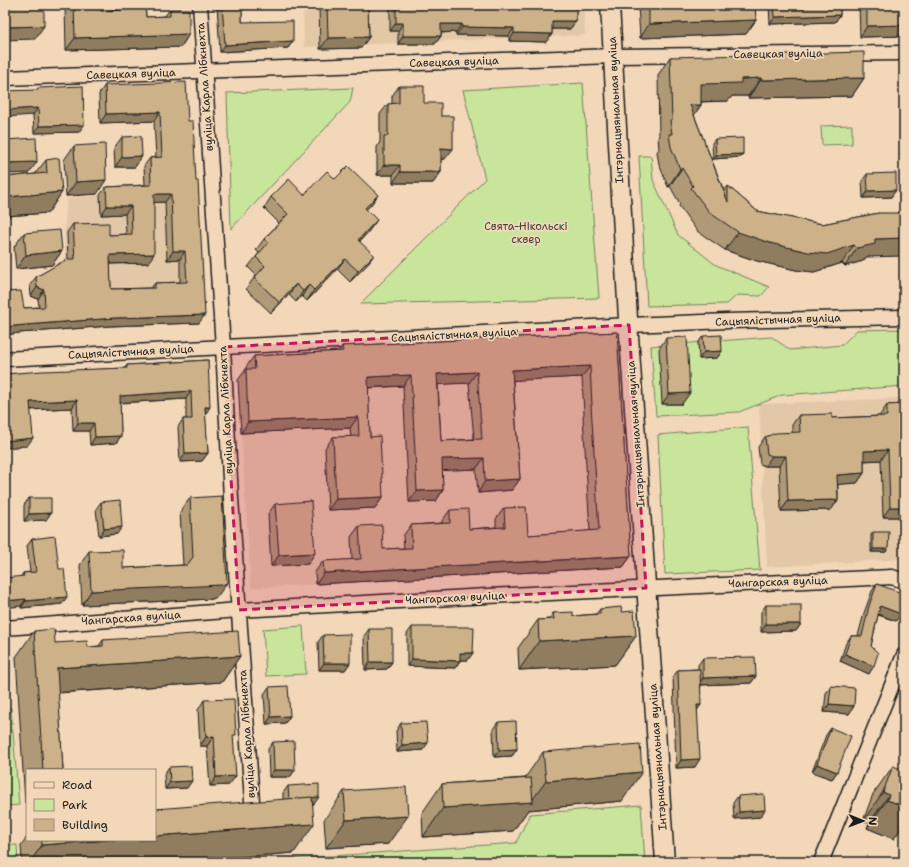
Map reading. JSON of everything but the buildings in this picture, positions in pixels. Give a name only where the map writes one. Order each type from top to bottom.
[{"type":"main road","name":"Інтэрнацыянальная вуліца","points":[[610,5],[629,325],[665,862]]},
{"type":"street","name":"вуліца Карла Лібкнехта","points":[[200,5],[253,816]]},
{"type":"street","name":"Савецкая вуліца","points":[[5,78],[613,56],[904,53]]},
{"type":"street","name":"Сацыялістычная вуліца","points":[[5,359],[629,325],[904,316]]},
{"type":"street","name":"Чангарская вуліца","points":[[5,628],[239,610],[646,588],[892,577],[904,581]]},
{"type":"street","points":[[821,862],[904,655]]},
{"type":"highlighted area","points":[[629,325],[646,588],[239,610],[223,347]]},
{"type":"shaded area","points":[[303,5],[583,5],[585,35],[304,47]]},
{"type":"shaded area","points":[[164,190],[199,323],[69,330],[64,233],[67,199],[100,195],[147,194]]},
{"type":"shaded area","points":[[609,343],[623,567],[251,588],[238,380]]},
{"type":"shaded area","points":[[904,398],[904,559],[767,567],[759,404]]},
{"type":"green space","name":"Свята-Нікольскі сквер","points":[[583,83],[599,298],[360,304],[485,179],[463,90]]},
{"type":"green space","points":[[353,88],[350,102],[231,229],[227,93]]},
{"type":"green space","points":[[852,125],[852,144],[822,145],[821,126]]},
{"type":"green space","points":[[639,156],[651,156],[653,180],[678,235],[716,265],[769,287],[761,296],[737,295],[727,304],[647,306]]},
{"type":"green space","points":[[904,329],[904,386],[782,395],[739,412],[656,416],[651,346],[772,337],[790,350],[842,345],[857,330]]},
{"type":"green space","points":[[748,427],[760,570],[665,574],[658,435]]},
{"type":"green space","points":[[303,626],[306,674],[266,676],[263,629]]},
{"type":"green space","points":[[11,708],[19,805],[5,806],[5,709]]},
{"type":"green space","points":[[641,805],[645,862],[248,862],[516,843],[530,814]]},
{"type":"green space","points":[[6,845],[17,845],[18,862],[8,862]]}]
